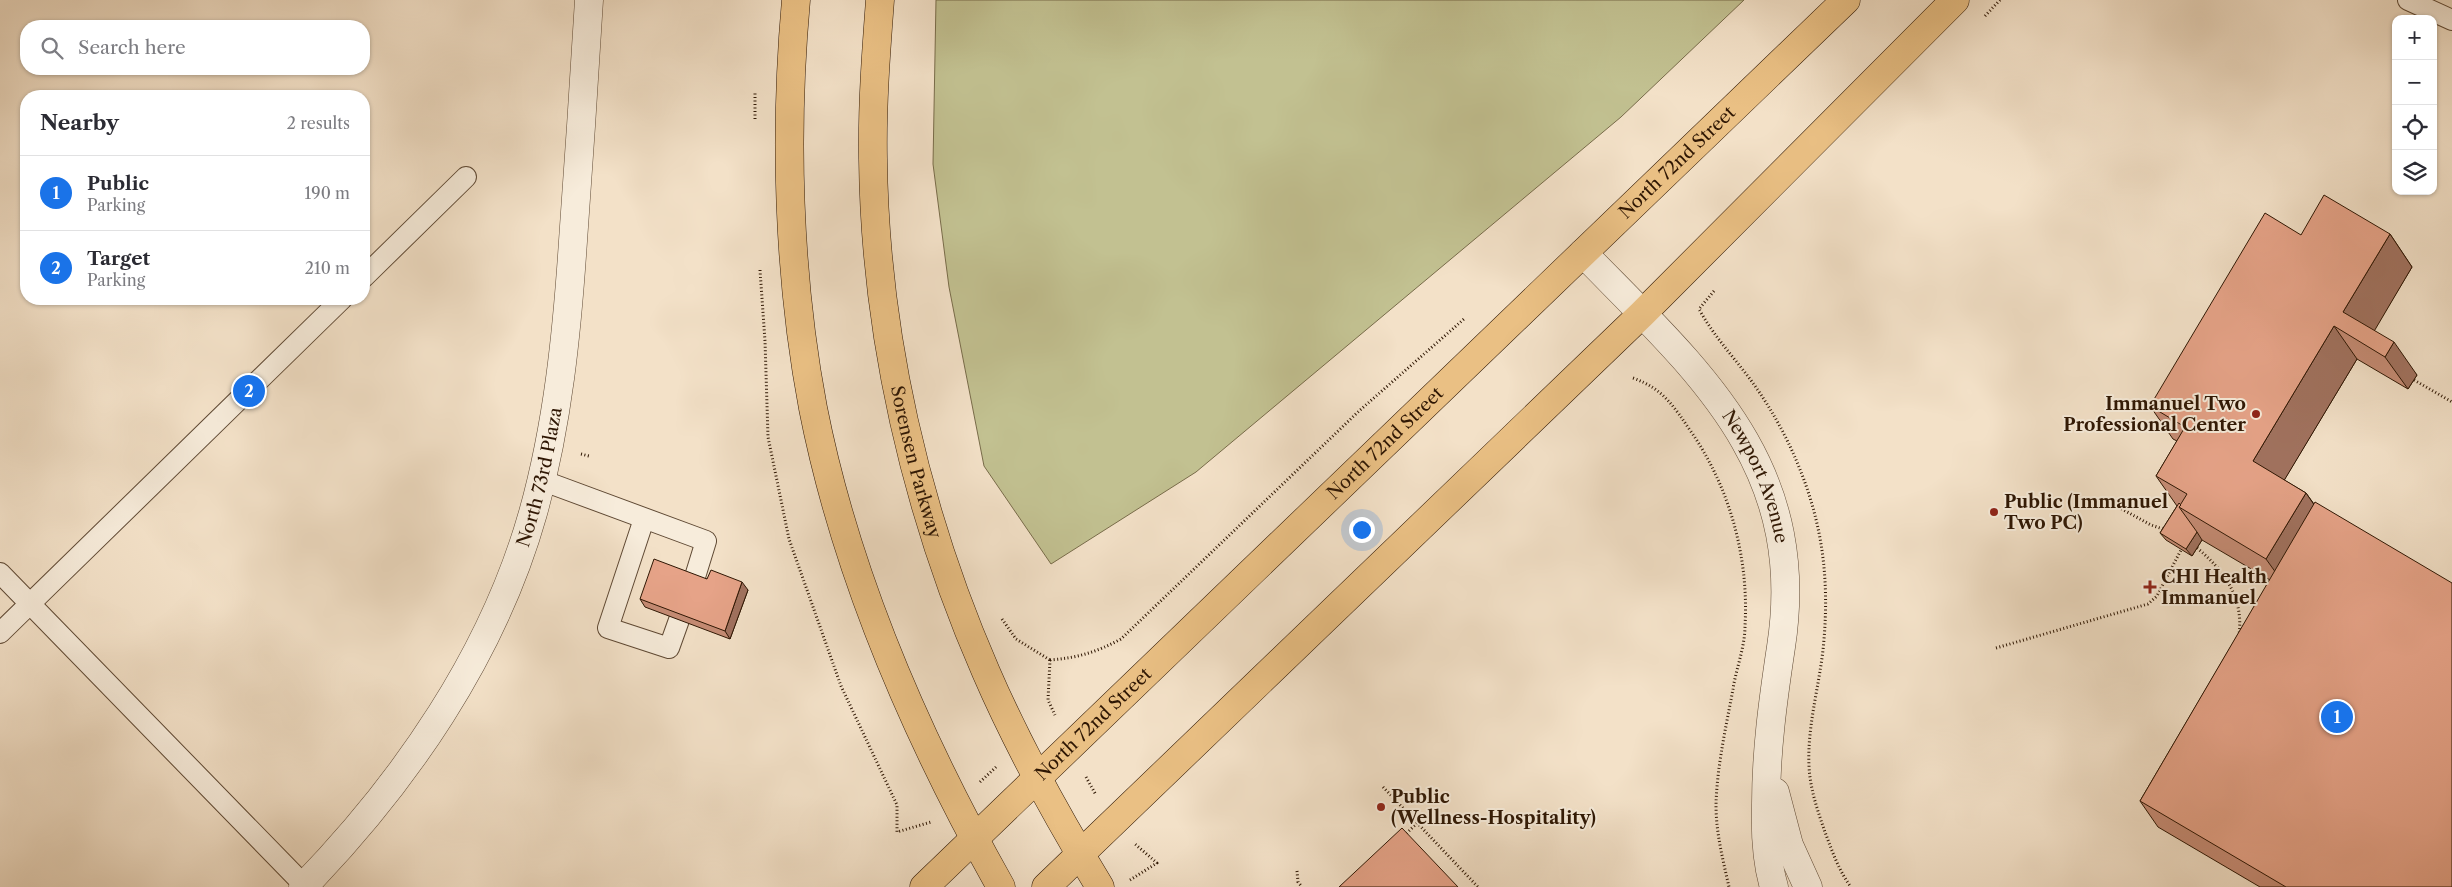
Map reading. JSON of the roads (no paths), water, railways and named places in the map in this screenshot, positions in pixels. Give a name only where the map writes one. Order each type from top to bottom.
[{"type":"main road","points":[[796,0],[790,96],[790,170],[800,316],[813,408],[837,503],[876,622],[924,737],[973,839],[1001,887]]},
{"type":"main road","name":"Sorensen Parkway","points":[[880,0],[874,84],[873,160],[877,235],[892,363],[919,480],[964,621],[986,674],[1037,777],[1080,854],[1112,885]]},
{"type":"main road","name":"North 72nd Street","points":[[924,887],[1846,0]]},
{"type":"main road","points":[[1046,887],[1642,314],[1955,0]]},
{"type":"street","name":"North 73rd Plaza","points":[[304,886],[392,785],[435,723],[462,679],[492,624],[515,566],[533,512],[559,389],[570,292],[589,0]]},
{"type":"street","name":"Newport Avenue","points":[[1583,253],[1698,375],[1738,426],[1757,462],[1772,501],[1783,546],[1786,601],[1766,756],[1765,830],[1770,873],[1774,887]]},
{"type":"street","name":"Newport Avenue","points":[[1766,756],[1789,845],[1808,887]]},
{"type":"lane","points":[[2408,0],[2452,20]]},
{"type":"lane","points":[[370,271],[466,177]]},
{"type":"lane","points":[[0,633],[336,305]]},
{"type":"lane","points":[[541,480],[706,541],[694,580]]},
{"type":"lane","points":[[644,519],[608,628],[669,648],[679,620]]},
{"type":"lane","points":[[0,573],[304,886]]},
{"type":"place","name":"Target","points":[[249,391]]},
{"type":"place","name":"Immanuel Two Professional Center","points":[[2256,414]]},
{"type":"place","name":"Public (Immanuel Two PC)","points":[[1994,512]]},
{"type":"place","name":"CHI Health Immanuel","points":[[2150,587]]},
{"type":"place","name":"Public","points":[[2337,717]]},
{"type":"place","name":"Public (Wellness-Hospitality)","points":[[1381,807]]}]
